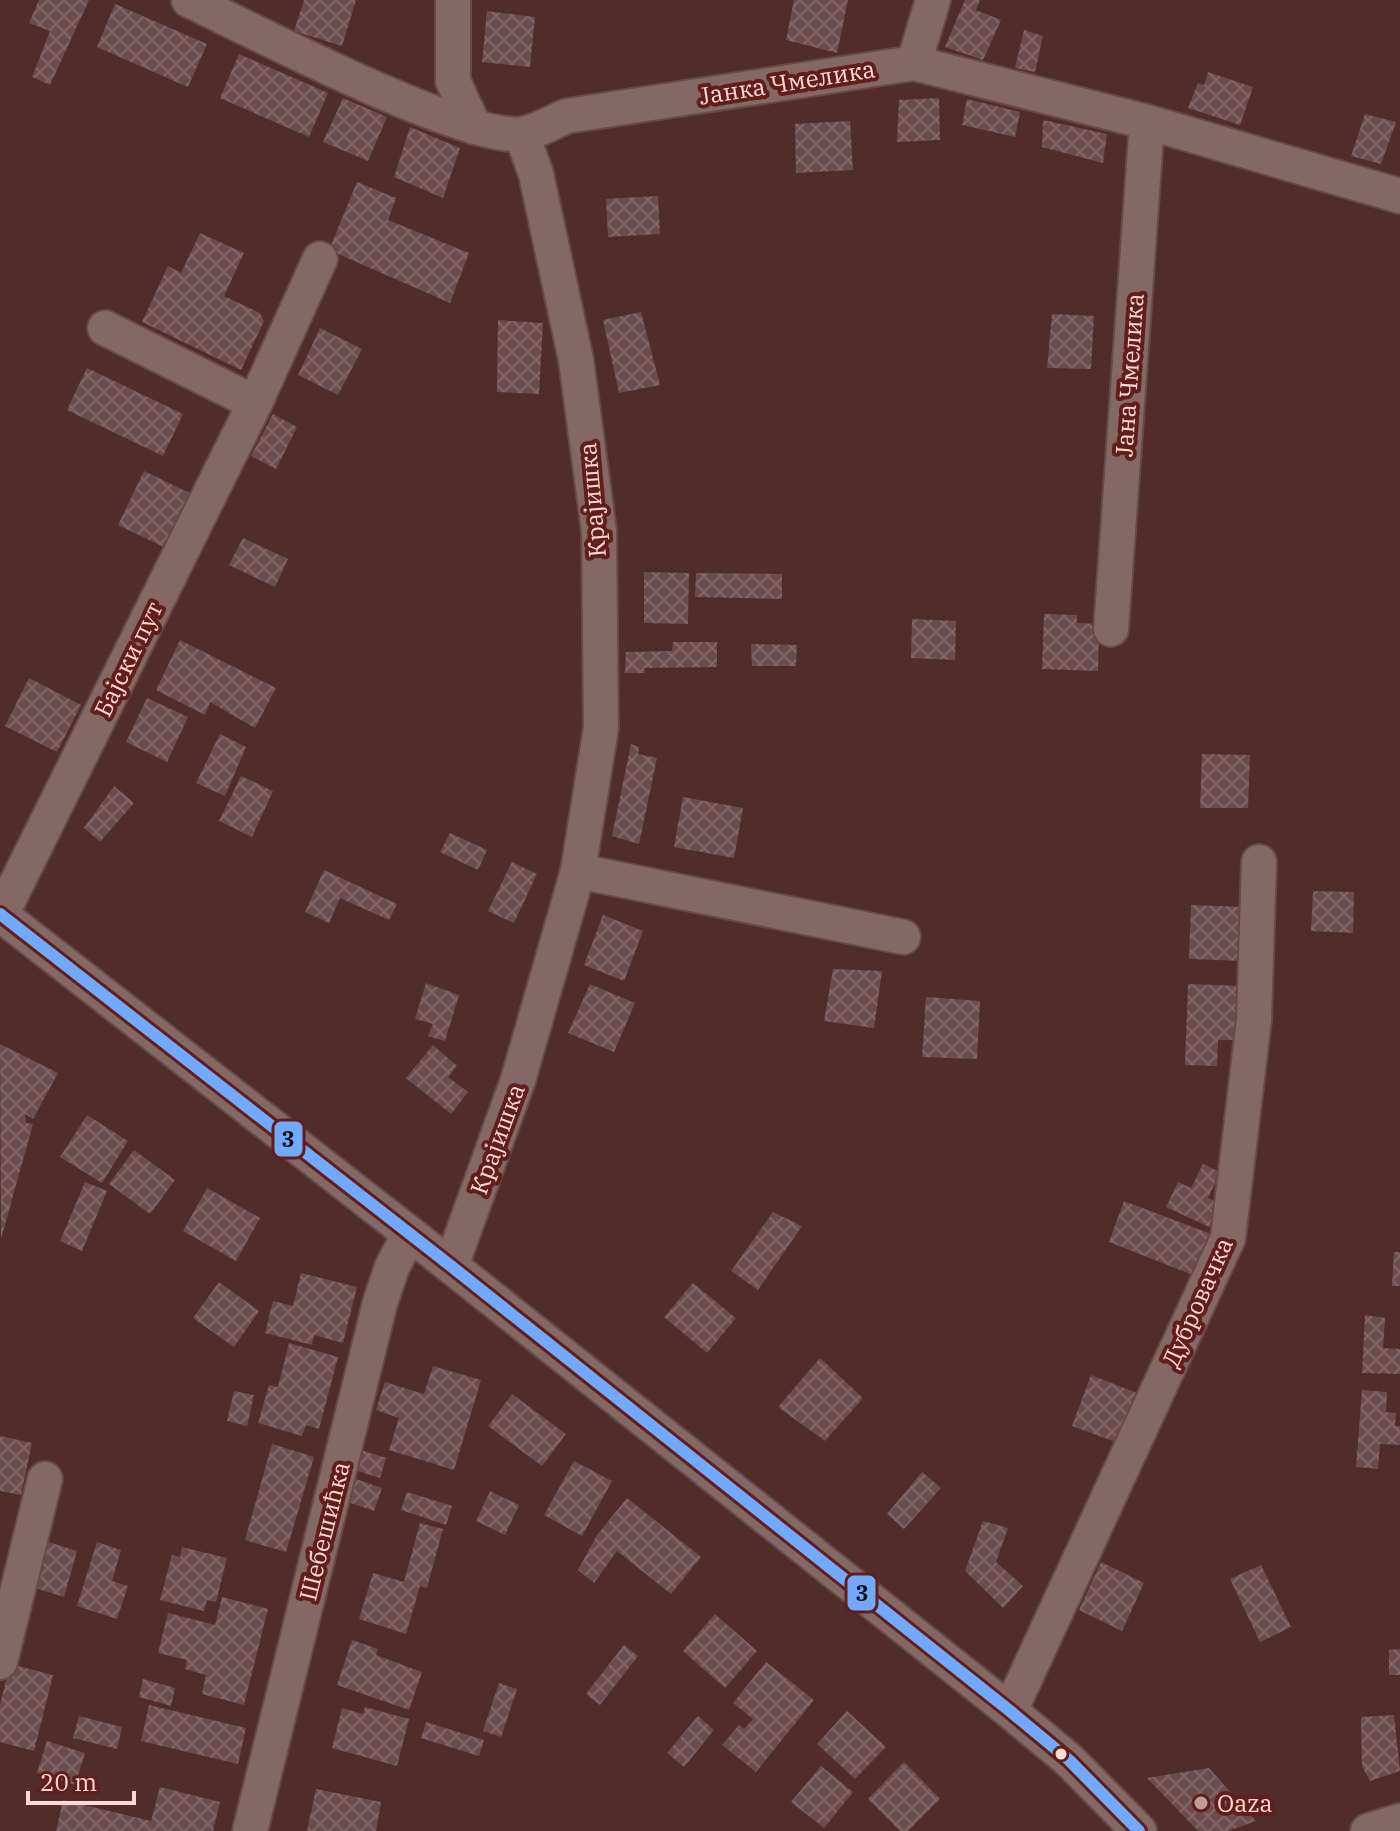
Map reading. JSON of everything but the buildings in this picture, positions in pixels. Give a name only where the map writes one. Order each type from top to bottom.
[{"type":"street","points":[[189,0],[402,99],[474,127],[522,135]]},
{"type":"street","points":[[453,0],[453,81],[474,127]]},
{"type":"street","points":[[914,63],[933,0]]},
{"type":"street","name":"Јанка Чмелика","points":[[522,135],[567,116],[914,63],[1147,122],[1400,196]]},
{"type":"street","name":"Јана Чмелика","points":[[1111,629],[1147,122]]},
{"type":"street","name":"Крајишка","points":[[451,1266],[518,1080],[578,871],[601,728],[599,531],[576,360],[536,174],[522,135]]},
{"type":"street","name":"Бајски пут","points":[[320,259],[255,403],[0,914],[451,1266],[1010,1711],[1069,1760],[1139,1831]]},
{"type":"street","points":[[105,328],[255,403]]},
{"type":"street","name":"Дубровачка","points":[[1010,1711],[1228,1238],[1254,1019],[1259,862]]},
{"type":"street","points":[[578,871],[903,937]]},
{"type":"street","name":"Шебешићка","points":[[250,1831],[380,1303],[392,1267],[409,1235]]},
{"type":"street","points":[[0,1662],[45,1479]]},
{"type":"street","points":[[1368,1831],[1400,1821]]},
{"type":"transit line","name":"3","points":[[0,914],[451,1266],[1010,1711],[1069,1760],[1139,1831]]},
{"type":"place","name":"Oaza","points":[[1201,1803]]}]
